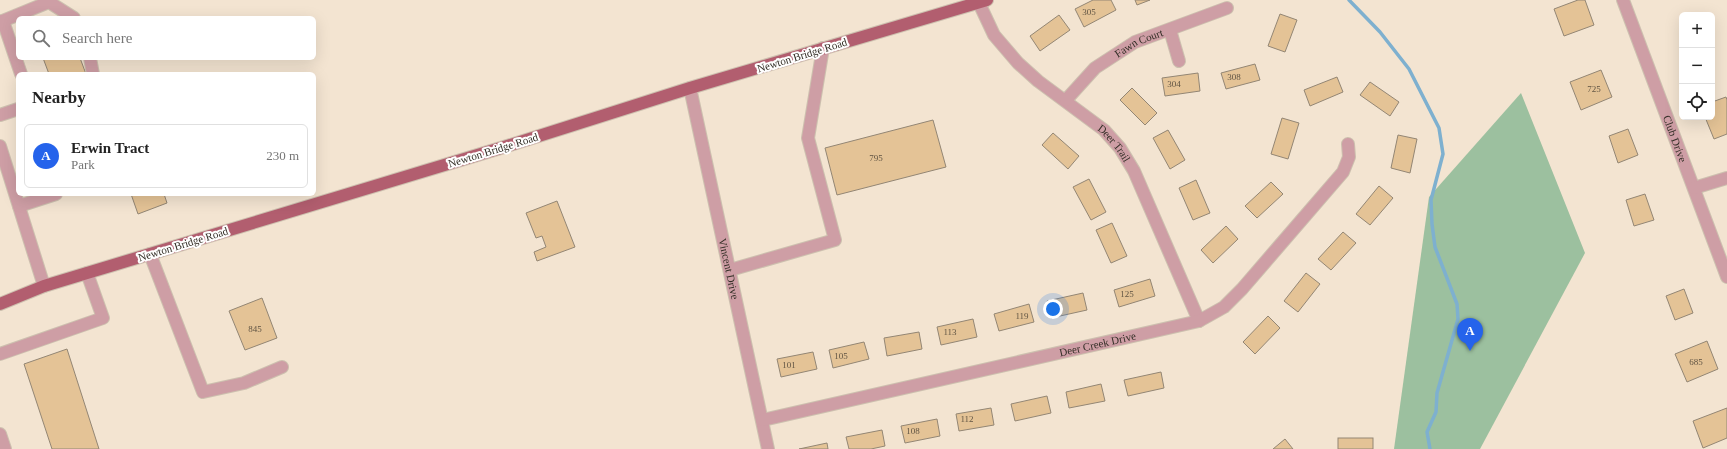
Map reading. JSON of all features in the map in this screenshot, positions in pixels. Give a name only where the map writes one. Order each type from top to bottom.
[{"type":"main road","name":"Newton Bridge Road","points":[[0,304],[44,286],[504,147],[690,88],[983,1]]},
{"type":"street","name":"Club Drive","points":[[1623,0],[1727,277]]},
{"type":"street","name":"Deer Trail","points":[[983,1],[994,35],[1018,63],[1038,81],[1066,100],[1104,130],[1120,148],[1134,171],[1199,321]]},
{"type":"street","points":[[20,72],[2,21],[49,2],[71,16]]},
{"type":"street","name":"Fawn Court","points":[[1066,100],[1095,68],[1135,42],[1227,8]]},
{"type":"street","points":[[1170,30],[1179,61]]},
{"type":"street","points":[[730,270],[835,240],[808,138],[823,48]]},
{"type":"street","points":[[90,60],[93,72]]},
{"type":"street","name":"Vincent Drive","points":[[690,88],[763,420],[768,449]]},
{"type":"street","points":[[0,115],[16,110]]},
{"type":"street","name":"Deer Creek Drive","points":[[763,420],[1199,321],[1224,307],[1242,289],[1343,172],[1349,157],[1348,144]]},
{"type":"street","points":[[0,146],[44,286]]},
{"type":"street","points":[[1694,188],[1727,178]]},
{"type":"street","points":[[19,206],[50,196]]},
{"type":"street","points":[[150,254],[203,392],[244,384],[282,367]]},
{"type":"street","points":[[0,354],[102,318],[87,273]]},
{"type":"street","points":[[0,434],[5,449]]},
{"type":"green space","points":[[1521,93],[1585,253],[1480,449],[1394,449],[1429,197]]},
{"type":"building","points":[[1093,0],[1111,0],[1116,10],[1084,27],[1075,9]]},
{"type":"building","points":[[1135,0],[1150,0],[1137,5]]},
{"type":"building","points":[[1578,0],[1585,0],[1594,25],[1564,36],[1554,9]]},
{"type":"building","points":[[1280,14],[1297,20],[1285,52],[1268,46]]},
{"type":"building","points":[[1059,15],[1070,30],[1040,51],[1030,36]]},
{"type":"building","points":[[44,60],[81,60],[85,72],[48,72]]},
{"type":"building","points":[[1255,64],[1260,80],[1226,89],[1221,73]]},
{"type":"building","points":[[1601,70],[1612,97],[1581,110],[1570,82]]},
{"type":"building","points":[[1198,73],[1200,91],[1165,96],[1162,78]]},
{"type":"building","points":[[1337,77],[1343,92],[1310,106],[1304,90]]},
{"type":"building","points":[[1370,82],[1399,102],[1390,116],[1360,95]]},
{"type":"building","points":[[1132,88],[1157,113],[1145,125],[1120,100]]},
{"type":"building","points":[[1726,97],[1727,134],[1714,139],[1706,120],[1715,120],[1715,101]]},
{"type":"building","points":[[1282,118],[1299,123],[1288,159],[1271,154]]},
{"type":"building","points":[[933,120],[946,167],[837,195],[825,148]]},
{"type":"building","points":[[1628,129],[1638,155],[1618,163],[1609,136]]},
{"type":"building","points":[[1168,130],[1185,160],[1170,169],[1153,138]]},
{"type":"building","points":[[1053,133],[1079,156],[1068,169],[1042,145]]},
{"type":"building","points":[[1398,135],[1417,139],[1410,173],[1391,168]]},
{"type":"building","points":[[1089,179],[1106,212],[1091,220],[1073,187]]},
{"type":"building","points":[[1196,180],[1210,213],[1193,220],[1179,188]]},
{"type":"building","points":[[1271,182],[1283,194],[1257,218],[1245,206]]},
{"type":"building","points":[[1379,186],[1393,198],[1370,225],[1356,214]]},
{"type":"building","points":[[1645,194],[1654,220],[1634,226],[1626,200]]},
{"type":"building","points":[[132,196],[165,196],[167,203],[138,214]]},
{"type":"building","points":[[557,201],[575,247],[537,261],[534,252],[546,247],[542,236],[536,238],[526,213]]},
{"type":"building","points":[[1112,223],[1127,256],[1111,263],[1096,230]]},
{"type":"building","points":[[1226,226],[1238,239],[1213,263],[1201,250]]},
{"type":"building","points":[[1343,232],[1356,243],[1331,270],[1318,259]]},
{"type":"building","points":[[1306,273],[1320,284],[1298,312],[1284,301]]},
{"type":"building","points":[[1150,279],[1155,296],[1119,307],[1114,290]]},
{"type":"building","points":[[1684,289],[1693,313],[1675,320],[1666,296]]},
{"type":"building","points":[[1083,293],[1087,310],[1051,318],[1047,301]]},
{"type":"building","points":[[262,298],[277,338],[245,350],[229,311]]},
{"type":"building","points":[[1029,304],[1034,322],[999,331],[994,314]]},
{"type":"building","points":[[1268,316],[1280,328],[1255,354],[1243,342]]},
{"type":"building","points":[[973,319],[977,337],[941,345],[937,327]]},
{"type":"building","points":[[919,332],[922,349],[887,356],[884,338]]},
{"type":"building","points":[[1707,341],[1718,369],[1687,382],[1675,354]]},
{"type":"building","points":[[864,342],[869,359],[833,368],[829,350]]},
{"type":"building","points":[[67,349],[99,449],[52,449],[24,364]]},
{"type":"building","points":[[813,352],[817,369],[781,377],[777,359]]},
{"type":"building","points":[[1161,372],[1164,388],[1128,396],[1124,380]]},
{"type":"building","points":[[1101,384],[1105,401],[1069,408],[1066,392]]},
{"type":"building","points":[[1047,396],[1051,413],[1015,421],[1011,404]]},
{"type":"building","points":[[991,408],[994,425],[959,431],[956,414]]},
{"type":"building","points":[[1727,408],[1727,438],[1703,448],[1693,421]]},
{"type":"building","points":[[937,419],[940,436],[905,443],[901,426]]},
{"type":"building","points":[[882,430],[885,446],[871,449],[849,449],[846,437]]},
{"type":"building","points":[[1338,438],[1373,438],[1373,449],[1338,449]]},
{"type":"building","points":[[1285,439],[1293,449],[1273,449]]},
{"type":"building","points":[[827,443],[828,449],[799,449]]},
{"type":"waterway","points":[[1349,0],[1380,32],[1409,69],[1439,128],[1443,154],[1431,200],[1432,224],[1435,247],[1457,304],[1458,319],[1437,393],[1436,412],[1427,432],[1430,449]]},
{"type":"place","name":"Erwin Tract","points":[[1470,351]]}]
